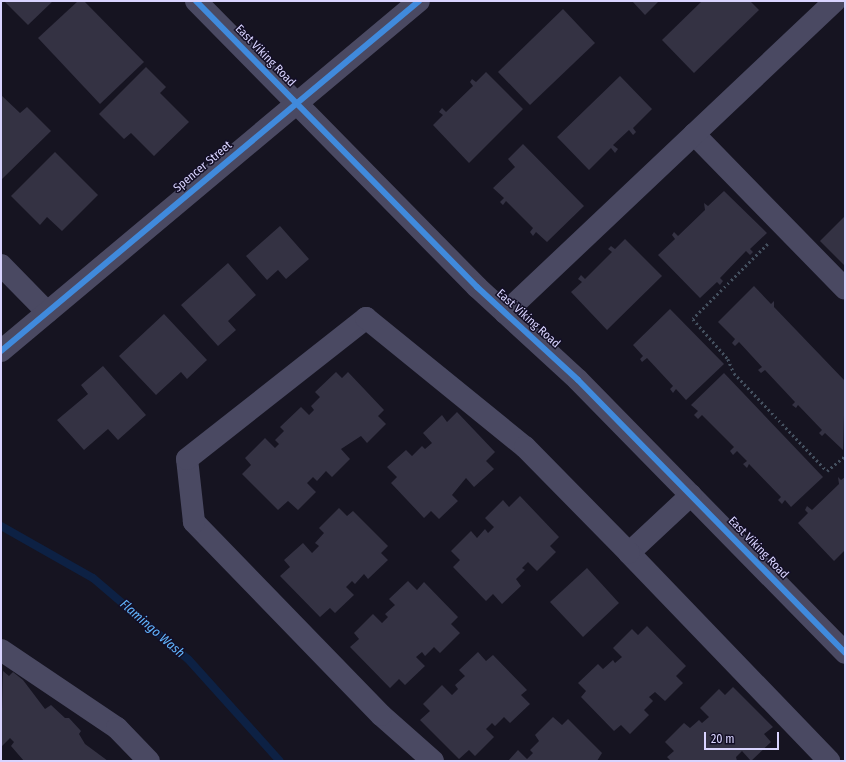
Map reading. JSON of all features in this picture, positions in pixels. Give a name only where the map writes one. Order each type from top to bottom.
[{"type":"street","name":"East Viking Road","points":[[196,1],[296,104],[505,313],[578,380],[845,654]]},
{"type":"street","name":"Spencer Street","points":[[1,351],[419,1]]},
{"type":"street","points":[[505,313],[835,1]]},
{"type":"street","points":[[694,134],[845,289]]},
{"type":"street","points":[[1,265],[47,312]]},
{"type":"street","points":[[433,761],[381,715],[194,522],[187,459],[366,318],[525,447],[829,761]]},
{"type":"street","points":[[629,553],[691,495]]},
{"type":"street","points":[[1,650],[117,728],[149,761]]},
{"type":"path","points":[[778,221],[766,248],[693,319],[728,359],[734,373],[827,471],[845,455]]},
{"type":"building","points":[[4,1],[53,1],[28,25]]},
{"type":"building","points":[[78,1],[84,1],[144,62],[100,104],[38,38]]},
{"type":"building","points":[[632,1],[659,1],[645,15]]},
{"type":"building","points":[[702,1],[750,1],[759,10],[694,73],[662,40]]},
{"type":"building","points":[[563,9],[595,43],[530,105],[498,72]]},
{"type":"building","points":[[146,67],[166,87],[160,93],[189,122],[154,156],[131,133],[124,139],[99,114]]},
{"type":"building","points":[[486,72],[523,109],[469,163],[433,125],[443,115],[439,112],[442,108],[446,112],[473,86],[470,82],[472,79],[476,82]]},
{"type":"building","points":[[620,76],[652,109],[633,128],[636,132],[633,135],[629,130],[613,145],[618,149],[615,153],[611,148],[589,170],[557,137]]},
{"type":"building","points":[[1,95],[20,113],[27,107],[51,131],[1,180]]},
{"type":"building","points":[[523,144],[584,206],[547,242],[536,232],[533,236],[530,232],[533,228],[506,201],[503,205],[500,202],[504,198],[493,188],[515,167],[508,159]]},
{"type":"building","points":[[55,152],[98,195],[62,231],[47,217],[40,225],[11,196]]},
{"type":"building","points":[[724,191],[767,233],[750,249],[753,252],[750,255],[746,251],[720,278],[723,281],[720,285],[717,282],[700,298],[658,255],[675,239],[672,235],[674,232],[678,236],[705,210],[704,203],[708,206]]},
{"type":"building","points":[[845,216],[845,266],[820,241]]},
{"type":"building","points":[[280,226],[309,259],[286,279],[278,270],[267,280],[246,256]]},
{"type":"building","points":[[625,239],[662,276],[607,330],[571,292],[582,282],[578,279],[581,275],[585,279],[612,252],[608,249],[611,246],[615,249]]},
{"type":"building","points":[[228,263],[256,295],[228,321],[236,330],[218,346],[181,305]]},
{"type":"building","points":[[754,286],[771,304],[774,301],[774,307],[845,381],[843,450],[825,433],[822,436],[819,433],[822,430],[798,405],[796,408],[792,405],[795,402],[765,370],[761,373],[758,370],[762,367],[739,342],[735,346],[732,343],[735,339],[718,322]]},
{"type":"building","points":[[670,309],[724,364],[686,400],[676,389],[673,393],[670,389],[673,386],[647,358],[642,362],[640,359],[643,356],[633,345]]},
{"type":"building","points":[[164,314],[207,360],[187,379],[181,372],[156,395],[119,356]]},
{"type":"building","points":[[103,366],[146,415],[118,440],[108,429],[84,450],[57,420],[88,394],[81,385]]},
{"type":"building","points":[[336,372],[342,378],[348,372],[384,410],[378,416],[386,424],[367,443],[361,436],[341,449],[350,459],[332,477],[326,471],[317,481],[313,477],[307,483],[316,492],[298,510],[288,501],[278,510],[242,474],[251,465],[245,458],[265,438],[275,448],[279,444],[275,440],[284,431],[280,427],[301,407],[309,415],[314,410],[311,406],[320,397],[315,392]]},
{"type":"building","points":[[724,373],[823,477],[791,507],[785,500],[782,504],[778,500],[781,497],[749,464],[747,468],[743,464],[747,461],[737,451],[733,455],[730,451],[734,447],[702,415],[698,419],[694,415],[698,411],[691,405]]},
{"type":"building","points":[[457,412],[495,452],[486,461],[494,469],[474,487],[466,478],[452,495],[458,501],[439,519],[431,511],[424,518],[391,483],[397,477],[387,467],[406,450],[412,456],[422,446],[425,449],[432,443],[423,433],[442,415],[447,422]]},
{"type":"building","points":[[838,477],[841,480],[845,477],[845,550],[834,561],[798,523],[808,513],[805,510],[807,506],[812,510],[839,484]]},
{"type":"building","points":[[520,496],[559,537],[550,546],[556,552],[537,571],[528,562],[522,568],[525,570],[516,579],[521,586],[502,604],[493,594],[486,601],[453,567],[460,560],[451,551],[471,531],[477,538],[485,529],[488,533],[494,527],[485,518],[503,500],[509,507]]},
{"type":"building","points":[[339,508],[347,516],[353,511],[388,546],[381,553],[388,560],[368,579],[364,574],[355,584],[352,581],[346,587],[354,595],[335,613],[330,608],[320,617],[280,576],[290,567],[284,560],[303,543],[312,553],[319,546],[315,543],[324,533],[319,528]]},
{"type":"building","points":[[587,568],[619,603],[583,637],[550,602]]},
{"type":"building","points":[[408,581],[417,590],[424,582],[458,617],[451,624],[460,633],[440,653],[434,647],[425,656],[422,652],[416,657],[425,666],[405,685],[399,679],[390,688],[350,647],[359,639],[354,633],[373,614],[382,623],[388,617],[385,614],[395,605],[389,599]]},
{"type":"building","points":[[647,626],[686,666],[676,676],[683,683],[665,701],[655,692],[649,697],[653,701],[644,710],[649,715],[630,734],[621,725],[614,731],[581,697],[586,691],[578,683],[598,664],[603,669],[613,660],[615,663],[622,657],[613,648],[632,629],[638,635]]},
{"type":"building","points":[[478,652],[486,661],[493,655],[527,690],[521,695],[530,704],[510,723],[504,717],[495,726],[492,723],[486,729],[494,737],[475,756],[469,750],[459,759],[420,720],[430,711],[423,704],[442,685],[452,695],[458,689],[455,685],[465,676],[459,670]]},
{"type":"building","points":[[3,671],[9,676],[13,672],[23,680],[45,709],[51,705],[65,718],[69,718],[81,731],[79,734],[85,744],[108,761],[24,761],[11,746],[14,742],[10,738],[1,747]]},
{"type":"building","points":[[733,687],[773,727],[764,734],[771,742],[751,761],[742,751],[736,757],[737,761],[671,761],[667,757],[674,751],[665,742],[684,723],[690,728],[699,720],[702,723],[709,717],[700,708],[719,689],[725,695]]},
{"type":"building","points":[[553,717],[562,725],[568,719],[602,753],[597,761],[508,761],[518,750],[527,759],[533,753],[530,750],[539,741],[535,735]]},
{"type":"waterway","name":"Flamingo Wash","points":[[1,526],[93,578],[188,659],[280,761]]},
{"type":"cycle path","points":[[196,1],[477,287],[578,380],[845,653]]},
{"type":"cycle path","points":[[1,351],[419,1]]}]
